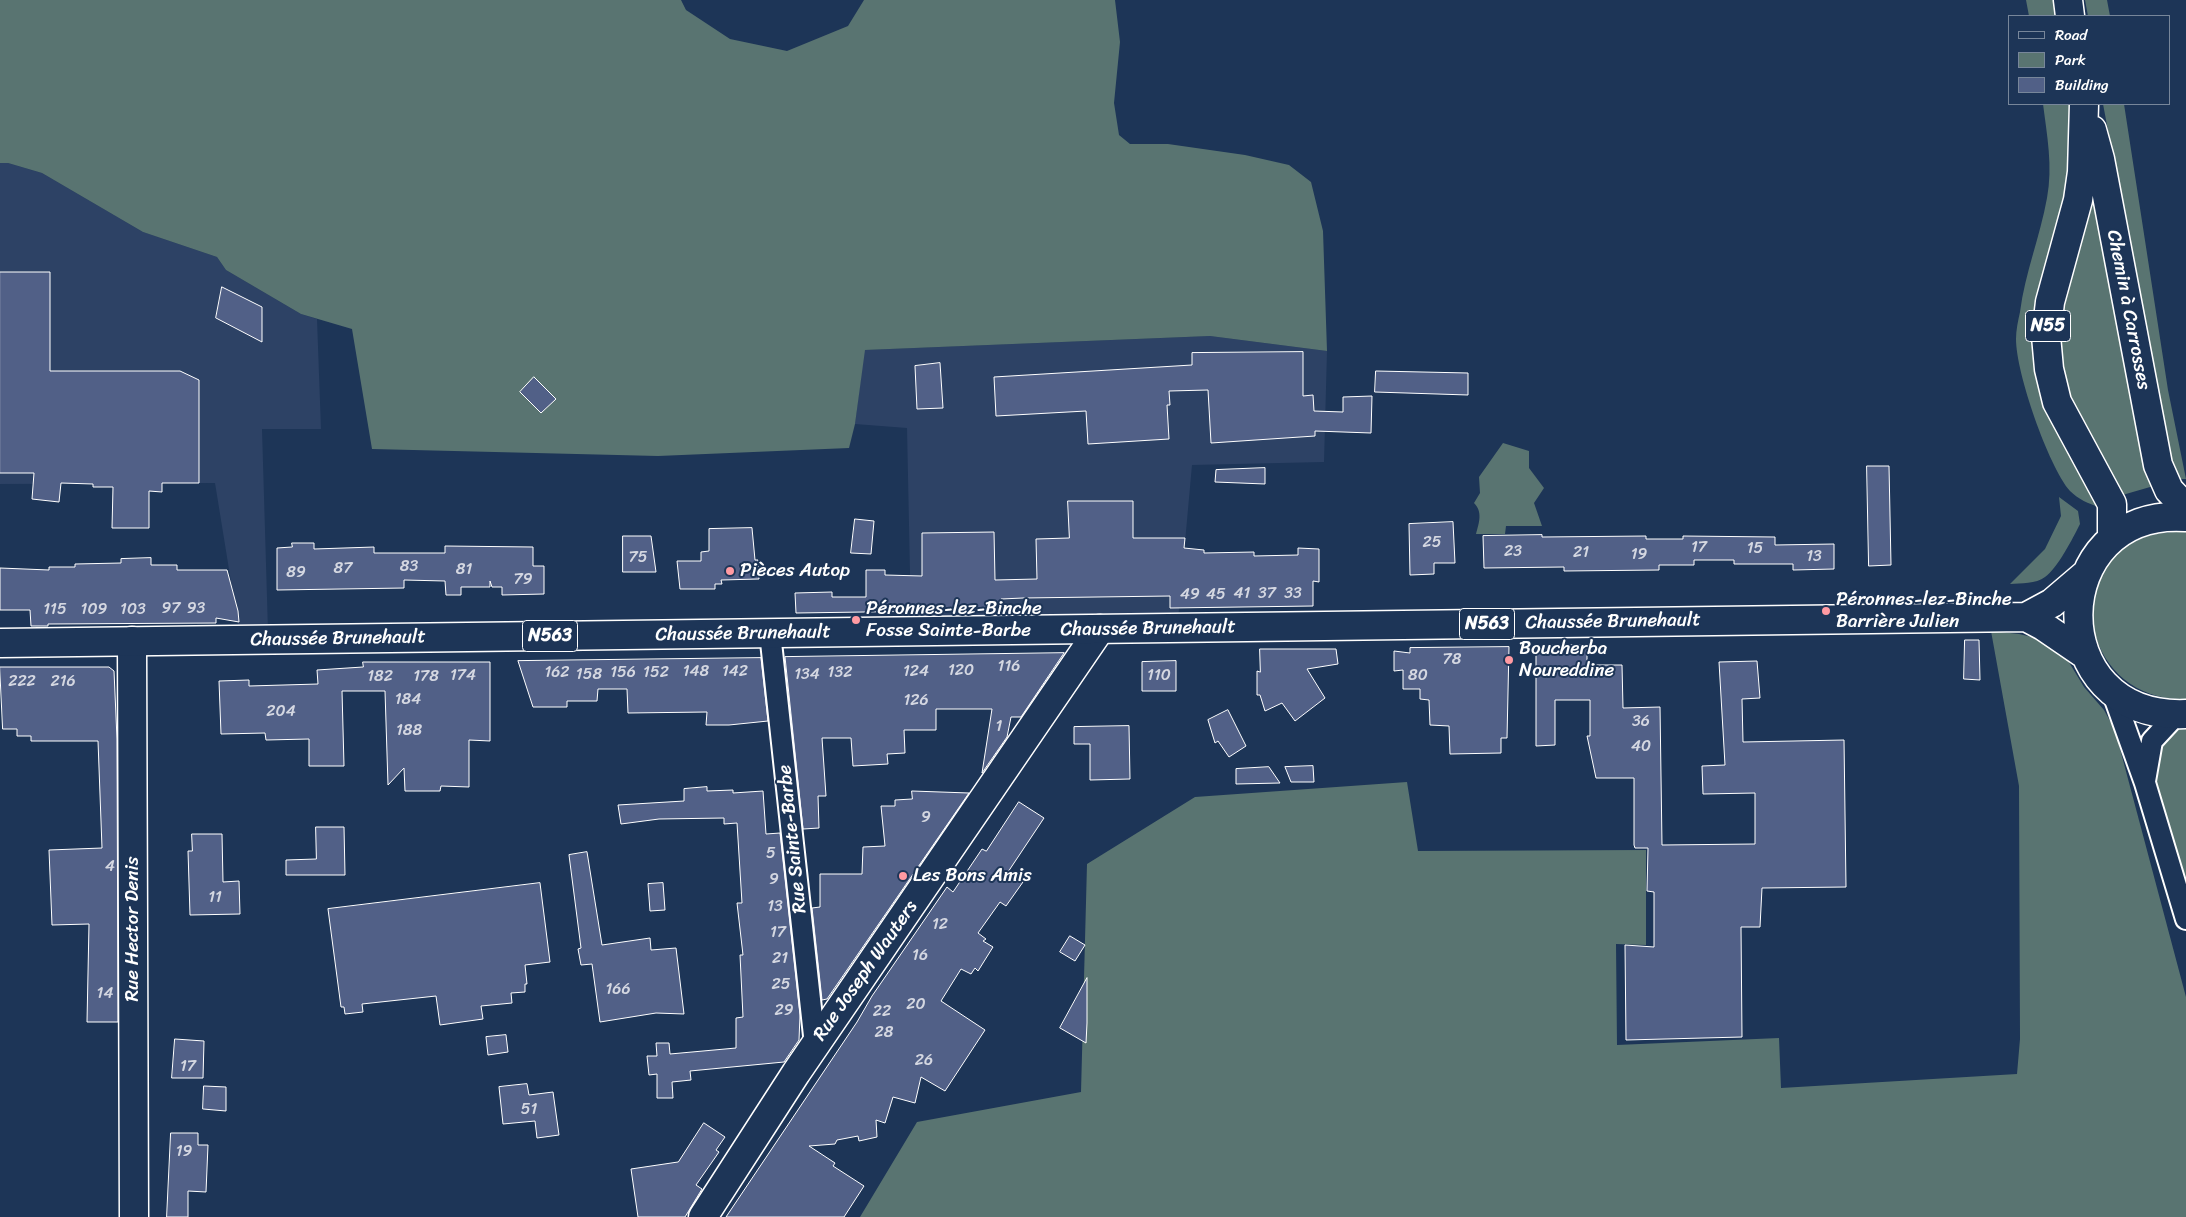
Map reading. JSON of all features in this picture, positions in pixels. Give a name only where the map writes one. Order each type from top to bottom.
[{"type":"main road","points":[[2068,0],[2070,15]]},
{"type":"main road","name":"Chemin à Carrosses","points":[[2084,105],[2100,159],[2158,465],[2169,490],[2186,508]]},
{"type":"main road","name":"Chemin à Carrosses","points":[[2084,105],[2082,172],[2078,200],[2050,302],[2046,336],[2049,369],[2057,402],[2112,504],[2112,538]]},
{"type":"main road","points":[[2181,714],[2165,714],[2139,707],[2112,691],[2096,674],[2084,654],[2078,632],[2077,607],[2086,574],[2098,554],[2112,538],[2152,519],[2166,516],[2186,517]]},
{"type":"main road","name":"Chaussée Brunehault","points":[[0,643],[2026,617],[2052,602],[2086,574]]},
{"type":"main road","points":[[2026,617],[2043,626],[2084,654]]},
{"type":"main road","name":"Rue Joseph Wauters","points":[[703,1217],[815,1045],[1100,629]]},
{"type":"main road","name":"Rue Hector Denis","points":[[132,641],[134,1217]]},
{"type":"street","name":"Rue Sainte-Barbe","points":[[770,633],[815,1045]]},
{"type":"street","points":[[2112,691],[2145,783],[2186,919]]},
{"type":"street","points":[[2145,783],[2152,741],[2181,714]]},
{"type":"shaded area","points":[[0,163],[8,163],[42,173],[143,232],[217,257],[226,270],[301,314],[317,319],[321,429],[262,429],[268,631],[239,631],[215,483],[0,484]]},
{"type":"shaded area","points":[[1210,336],[1327,351],[1324,462],[1192,465],[1178,620],[911,622],[907,428],[855,424],[864,350]]},
{"type":"green space","points":[[0,0],[681,0],[686,10],[730,39],[787,51],[848,26],[864,0],[1115,0],[1120,42],[1114,103],[1119,135],[1130,144],[1168,144],[1245,155],[1289,165],[1311,182],[1323,231],[1327,351],[1210,336],[865,350],[855,424],[849,448],[658,456],[372,449],[352,329],[301,314],[226,270],[217,257],[143,232],[42,173],[8,163],[0,163]]},
{"type":"green space","points":[[2026,0],[2054,0],[2056,15],[2029,15]]},
{"type":"green space","points":[[2085,0],[2107,0],[2110,15],[2088,15]]},
{"type":"green space","points":[[2043,105],[2069,105],[2073,127],[2074,176],[2038,323],[2099,507],[2076,496],[2061,478],[2035,418],[2017,354],[2016,332],[2022,298],[2049,186],[2049,151]]},
{"type":"green space","points":[[2103,105],[2124,105],[2168,390],[2186,479],[2179,479],[2170,457]]},
{"type":"green space","points":[[2087,164],[2157,485],[2119,496],[2061,386],[2054,318]]},
{"type":"green space","points":[[1503,443],[1529,451],[1529,468],[1544,488],[1534,503],[1542,526],[1506,526],[1505,534],[1476,534],[1479,510],[1474,503],[1480,493],[1479,477]]},
{"type":"green space","points":[[2059,497],[2078,511],[2080,524],[2069,545],[2055,567],[2045,577],[2033,582],[2010,584],[2045,549],[2061,516]]},
{"type":"green space","points":[[2181,531],[2186,532],[2186,699],[2152,695],[2126,680],[2106,659],[2095,634],[2092,607],[2098,580],[2114,557],[2145,537]]},
{"type":"green space","points":[[1991,631],[2019,634],[2045,640],[2064,654],[2084,687],[2104,710],[2115,730],[2186,997],[2186,1217],[860,1217],[917,1122],[1081,1092],[1087,864],[1195,797],[1407,782],[1418,851],[1646,850],[1646,945],[1616,944],[1617,1045],[1779,1038],[1781,1088],[2017,1074],[2020,1039],[2019,786]]},
{"type":"green space","points":[[2186,725],[2186,888],[2164,816],[2159,795],[2155,759],[2158,748],[2163,742],[2179,726]]},
{"type":"building","points":[[0,272],[50,272],[50,371],[180,371],[199,380],[199,483],[162,483],[162,492],[149,491],[149,528],[112,528],[113,487],[93,487],[93,484],[61,483],[59,502],[32,499],[34,473],[0,473]]},
{"type":"building","points":[[222,287],[262,307],[262,342],[216,318]]},
{"type":"building","points":[[1303,352],[1303,396],[1313,395],[1314,411],[1343,412],[1343,397],[1372,396],[1371,433],[1315,431],[1315,436],[1211,443],[1208,390],[1169,391],[1170,405],[1167,405],[1169,439],[1088,444],[1086,411],[996,416],[994,377],[1192,365],[1192,353]]},
{"type":"building","points":[[940,363],[943,408],[917,409],[915,366]]},
{"type":"building","points":[[1376,371],[1468,373],[1468,395],[1375,392]]},
{"type":"building","points":[[534,377],[556,399],[541,413],[520,392]]},
{"type":"building","points":[[1867,466],[1889,466],[1891,565],[1869,566]]},
{"type":"building","points":[[1265,468],[1265,484],[1215,482],[1216,470]]},
{"type":"building","points":[[1068,501],[1133,501],[1133,538],[1185,538],[1184,548],[1204,550],[1204,553],[1254,552],[1254,556],[1298,555],[1298,548],[1319,549],[1319,582],[1313,581],[1313,606],[1170,608],[1170,596],[1001,599],[1001,610],[796,613],[795,593],[832,592],[832,597],[866,597],[866,570],[885,570],[885,575],[922,576],[922,533],[994,532],[995,580],[1037,579],[1036,539],[1069,538]]},
{"type":"building","points":[[855,519],[874,521],[871,554],[851,553]]},
{"type":"building","points":[[1453,522],[1455,563],[1434,563],[1434,574],[1410,575],[1409,524]]},
{"type":"building","points":[[752,528],[755,560],[758,560],[759,579],[721,580],[722,584],[715,584],[715,589],[680,589],[677,561],[701,561],[701,552],[709,551],[709,529]]},
{"type":"building","points":[[1542,535],[1542,537],[1646,536],[1646,539],[1683,539],[1683,536],[1775,537],[1775,545],[1834,544],[1834,569],[1793,570],[1793,564],[1734,564],[1734,560],[1694,560],[1694,565],[1659,565],[1659,570],[1564,571],[1564,567],[1484,568],[1483,536]]},
{"type":"building","points":[[623,536],[651,536],[656,572],[623,572]]},
{"type":"building","points":[[292,543],[314,543],[314,549],[374,547],[374,553],[445,553],[445,546],[533,547],[533,566],[544,566],[544,594],[502,595],[502,587],[492,587],[490,581],[490,587],[461,587],[461,595],[446,595],[445,581],[404,580],[404,588],[277,590],[277,548],[292,547]]},
{"type":"building","points":[[151,558],[151,565],[177,565],[177,570],[227,570],[239,622],[216,618],[216,623],[48,624],[48,626],[31,626],[30,610],[0,610],[0,568],[49,570],[49,567],[75,567],[75,564],[121,563],[121,559]]},
{"type":"building","points":[[1965,640],[1979,640],[1980,680],[1964,679]]},
{"type":"building","points":[[1587,645],[1587,665],[1622,665],[1623,708],[1660,707],[1662,845],[1755,844],[1755,793],[1703,794],[1702,766],[1725,765],[1719,662],[1757,661],[1760,698],[1742,699],[1743,742],[1844,740],[1846,887],[1762,888],[1760,927],[1741,927],[1742,1037],[1626,1040],[1625,945],[1654,947],[1654,892],[1647,891],[1648,848],[1635,848],[1634,845],[1634,778],[1596,778],[1587,736],[1590,736],[1590,700],[1555,700],[1555,745],[1536,746],[1536,646]]},
{"type":"building","points":[[1509,647],[1507,738],[1501,738],[1501,753],[1450,754],[1449,726],[1430,725],[1429,700],[1420,699],[1420,689],[1403,689],[1403,670],[1394,671],[1394,651],[1410,653],[1410,648]]},
{"type":"building","points":[[1260,649],[1336,649],[1338,664],[1307,669],[1325,698],[1295,721],[1282,703],[1265,711],[1260,695],[1257,695],[1257,671],[1260,672]]},
{"type":"building","points":[[1064,653],[1021,717],[1011,717],[1007,737],[982,773],[992,709],[936,709],[936,730],[904,730],[905,753],[887,754],[888,764],[853,766],[851,738],[822,738],[826,796],[818,796],[819,828],[803,829],[785,657]]},
{"type":"building","points":[[761,658],[768,721],[729,725],[706,725],[707,712],[628,713],[627,689],[598,689],[597,701],[567,701],[567,707],[533,707],[518,661]]},
{"type":"building","points":[[1176,661],[1176,691],[1142,691],[1142,662]]},
{"type":"building","points":[[363,662],[490,662],[490,741],[469,740],[469,787],[441,786],[440,791],[405,791],[404,768],[388,785],[385,691],[342,691],[344,766],[309,766],[309,739],[266,740],[265,733],[221,734],[219,681],[249,680],[249,686],[318,684],[317,670],[363,667]]},
{"type":"building","points":[[0,667],[109,667],[114,671],[117,739],[118,1022],[87,1022],[89,924],[52,925],[49,850],[102,848],[98,741],[31,741],[31,736],[17,736],[17,729],[3,729]]},
{"type":"building","points":[[1228,710],[1246,746],[1229,757],[1218,741],[1215,743],[1208,720]]},
{"type":"building","points":[[1129,726],[1130,779],[1090,780],[1090,744],[1074,744],[1074,727]]},
{"type":"building","points":[[1313,766],[1314,782],[1291,782],[1285,767]]},
{"type":"building","points":[[1269,767],[1280,783],[1236,784],[1236,769]]},
{"type":"building","points":[[707,787],[707,791],[733,790],[733,793],[763,791],[766,834],[780,833],[800,1015],[799,1040],[784,1062],[690,1071],[691,1080],[672,1082],[673,1098],[657,1098],[657,1074],[649,1075],[647,1056],[657,1056],[656,1043],[669,1043],[670,1054],[736,1048],[736,1018],[743,1017],[740,955],[743,955],[737,903],[742,903],[737,823],[724,824],[724,818],[659,819],[621,824],[618,805],[684,801],[684,789]]},
{"type":"building","points":[[912,791],[969,793],[827,999],[822,1000],[812,908],[820,907],[820,874],[862,874],[863,847],[885,846],[881,806],[895,806],[895,800],[912,799]]},
{"type":"building","points":[[1019,802],[1044,818],[1008,872],[1023,882],[1006,906],[1000,902],[978,933],[986,939],[983,941],[993,947],[978,971],[975,968],[971,974],[961,969],[941,1001],[985,1030],[945,1091],[921,1077],[915,1103],[893,1097],[885,1123],[876,1120],[877,1137],[859,1141],[858,1136],[837,1140],[835,1144],[809,1146],[835,1163],[833,1166],[864,1186],[844,1217],[726,1217],[857,1022],[872,996],[947,887],[953,892],[982,849],[986,851]]},
{"type":"building","points":[[316,827],[344,827],[345,875],[286,875],[286,860],[316,859]]},
{"type":"building","points":[[192,834],[222,834],[223,882],[239,881],[240,914],[190,915],[188,851],[192,851]]},
{"type":"building","points":[[587,852],[602,945],[650,938],[651,950],[676,948],[684,1014],[656,1013],[600,1022],[592,964],[581,965],[578,949],[581,948],[569,855]]},
{"type":"building","points":[[540,883],[550,962],[525,965],[527,984],[525,984],[525,992],[511,993],[512,1003],[481,1006],[483,1019],[440,1025],[436,996],[362,1004],[363,1012],[345,1014],[344,1007],[341,1007],[328,909]]},
{"type":"building","points":[[663,883],[665,910],[650,911],[648,884]]},
{"type":"building","points":[[1070,936],[1085,945],[1075,961],[1060,952]]},
{"type":"building","points":[[1087,978],[1087,1023],[1086,1043],[1060,1028]]},
{"type":"building","points":[[506,1035],[508,1052],[488,1055],[486,1037]]},
{"type":"building","points":[[175,1039],[204,1041],[203,1078],[172,1078]]},
{"type":"building","points":[[527,1084],[529,1095],[553,1092],[559,1135],[537,1138],[535,1121],[503,1124],[499,1087]]},
{"type":"building","points":[[204,1086],[226,1087],[226,1111],[203,1109]]},
{"type":"building","points":[[704,1123],[725,1137],[716,1150],[719,1152],[696,1185],[702,1189],[685,1217],[638,1217],[631,1169],[678,1162]]},
{"type":"building","points":[[171,1133],[198,1133],[198,1145],[208,1145],[206,1192],[188,1191],[188,1217],[167,1217]]},
{"type":"place","name":"Pièces Autop","points":[[730,571]]},
{"type":"place","name":"Péronnes-lez-Binche Barrière Julien","points":[[1826,611]]},
{"type":"place","name":"Péronnes-lez-Binche Fosse Sainte-Barbe","points":[[856,620]]},
{"type":"place","name":"Boucherba Noureddine","points":[[1509,660]]},
{"type":"place","name":"Les Bons Amis","points":[[903,876]]}]
